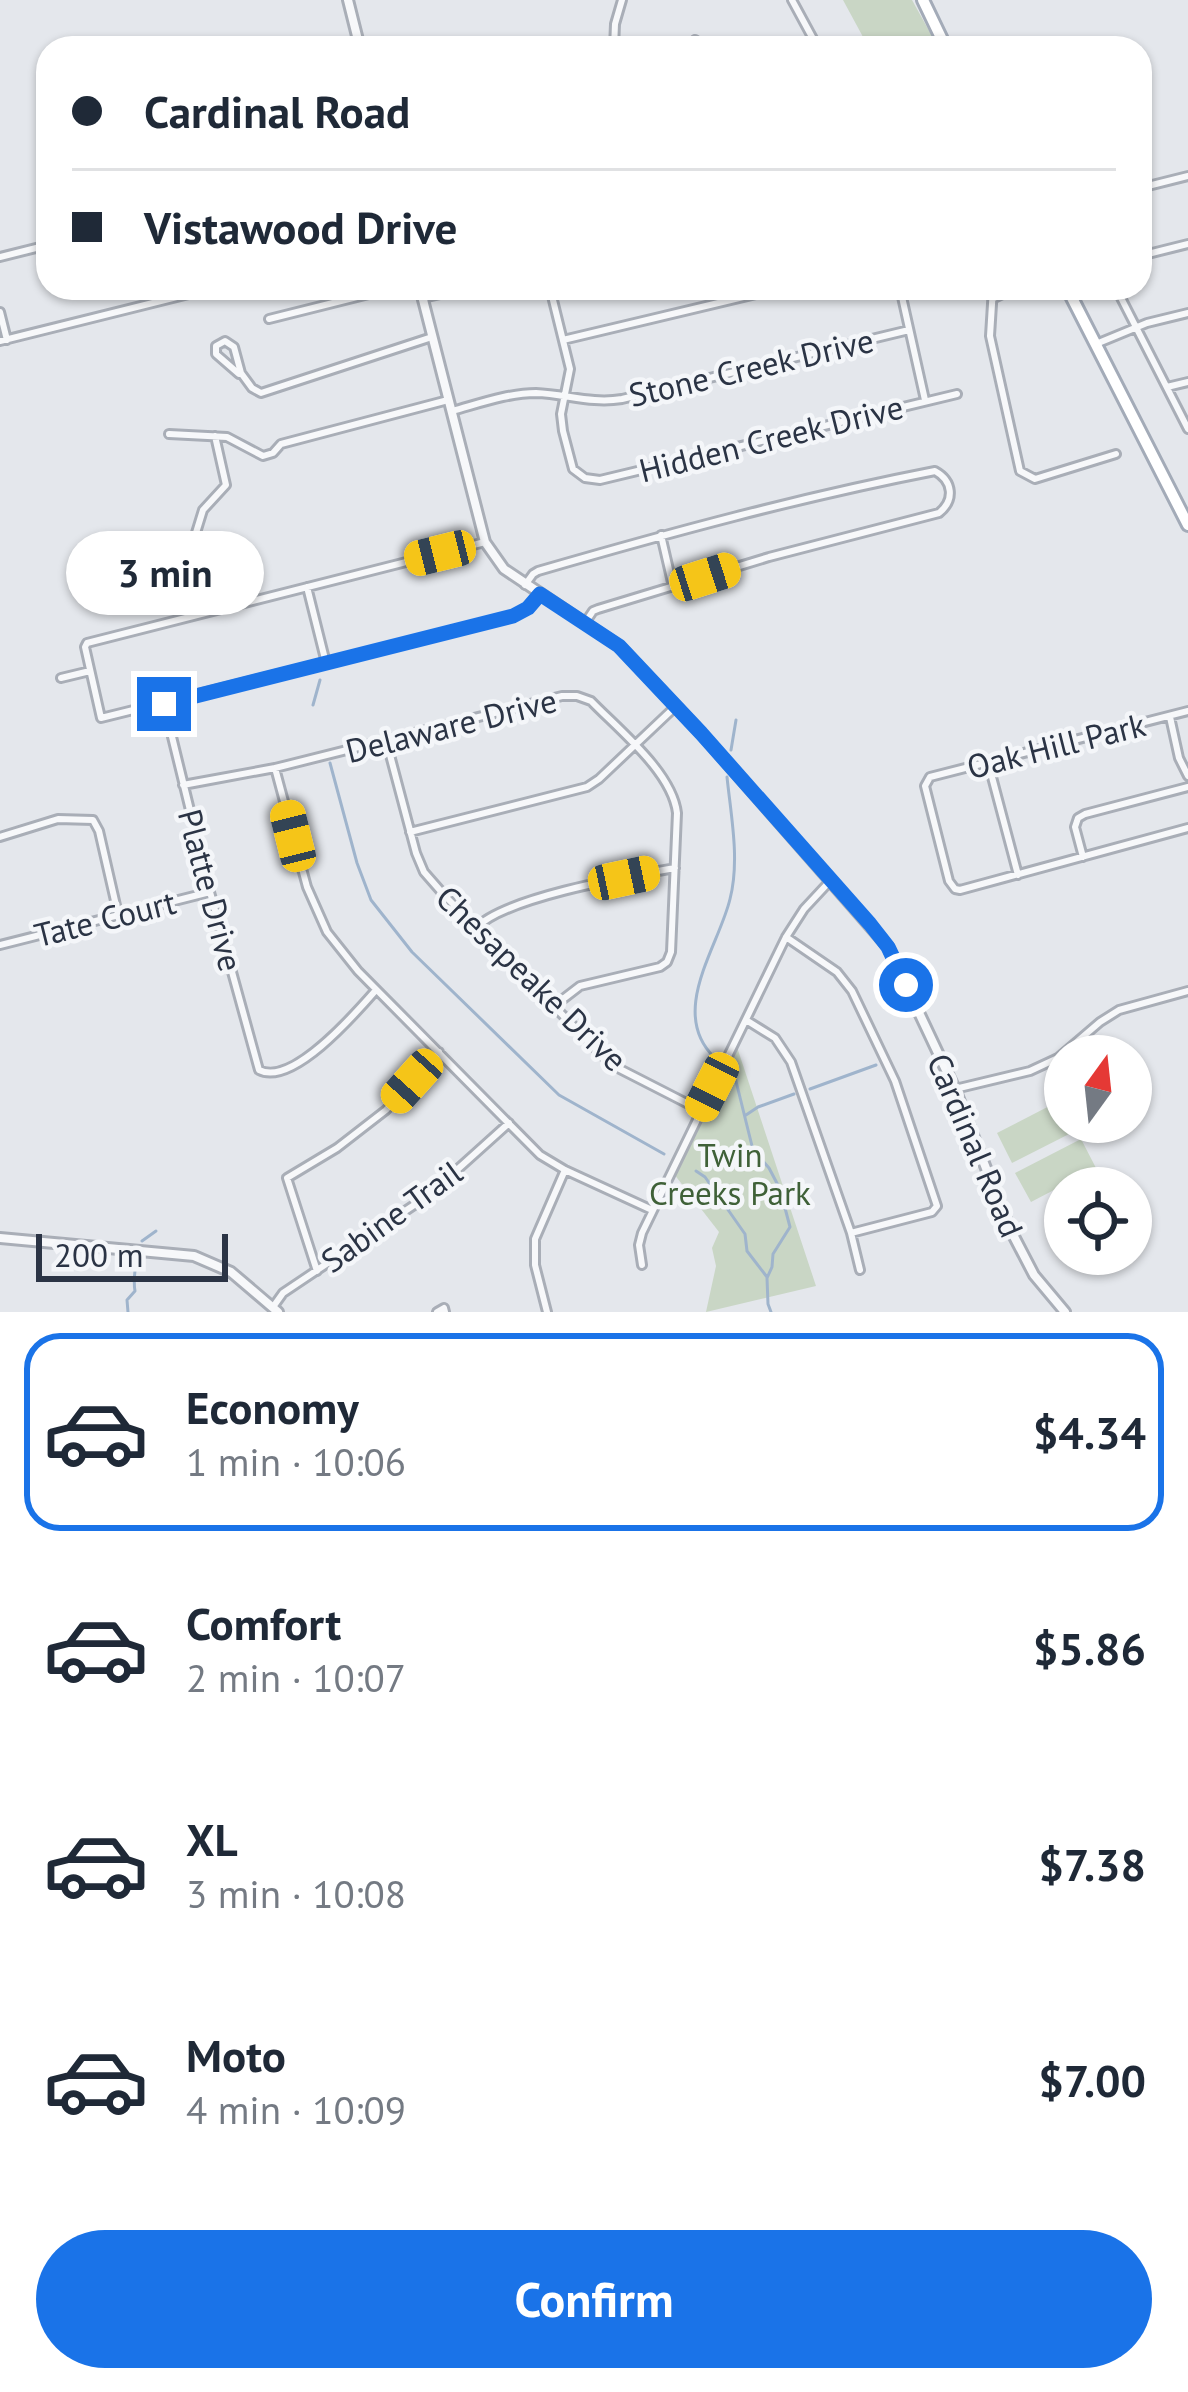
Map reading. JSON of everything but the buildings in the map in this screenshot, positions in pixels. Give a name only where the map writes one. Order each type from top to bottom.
[{"type":"main road","points":[[923,0],[940,36]]},
{"type":"main road","points":[[1073,300],[1188,525]]},
{"type":"street","points":[[348,0],[357,36]]},
{"type":"street","points":[[614,36],[622,0]]},
{"type":"street","points":[[792,0],[812,36]]},
{"type":"street","points":[[1152,185],[1188,176]]},
{"type":"street","points":[[1152,253],[1188,244]]},
{"type":"street","points":[[0,257],[36,248]]},
{"type":"street","points":[[0,312],[3,340],[158,300]]},
{"type":"street","points":[[269,319],[345,300]]},
{"type":"street","name":"Cardinal Road","points":[[424,300],[484,542],[504,569],[619,646],[888,947],[955,1089],[1009,1227],[1034,1275],[1065,1312]]},
{"type":"street","points":[[553,300],[570,369],[565,398]]},
{"type":"street","points":[[562,340],[730,300]]},
{"type":"street","points":[[903,300],[925,400]]},
{"type":"street","points":[[994,300],[990,336],[1020,471],[1035,479],[1116,454]]},
{"type":"street","points":[[1122,300],[1188,429]]},
{"type":"street","points":[[1096,344],[1188,313]]},
{"type":"street","name":"Stone Creek Drive","points":[[169,434],[235,439],[263,456],[281,444],[450,405],[525,394],[605,402],[909,329]]},
{"type":"street","points":[[242,373],[218,358],[215,348],[219,343],[232,344],[242,373],[251,388],[261,393],[432,337]]},
{"type":"street","points":[[1167,387],[1188,382]]},
{"type":"street","name":"Hidden Creek Drive","points":[[565,398],[561,414],[573,469],[585,478],[600,480],[957,394]]},
{"type":"street","points":[[195,536],[203,510],[226,485],[215,436]]},
{"type":"street","points":[[525,585],[533,574],[661,535],[935,471],[948,483],[950,502],[939,513],[770,556],[593,611],[585,623]]},
{"type":"street","points":[[661,535],[673,587]]},
{"type":"street","points":[[484,542],[86,644],[101,719],[513,616],[540,594]]},
{"type":"street","points":[[307,587],[326,663]]},
{"type":"street","points":[[61,678],[90,671]]},
{"type":"street","name":"Delaware Drive","points":[[183,784],[275,768],[569,695],[591,701],[664,779],[674,796],[670,952],[660,967],[580,986],[554,1006]]},
{"type":"street","name":"Platte Drive","points":[[164,704],[259,1070],[275,1073],[305,1058],[376,990]]},
{"type":"street","points":[[410,832],[587,787],[675,706]]},
{"type":"street","name":"Oak Hill Park","points":[[1018,875],[955,889],[926,780],[1188,711]]},
{"type":"street","points":[[1170,716],[1188,776]]},
{"type":"street","name":"Chesapeake Drive","points":[[386,740],[424,872],[612,1065],[700,1110]]},
{"type":"street","points":[[988,762],[1018,875],[1188,828]]},
{"type":"street","points":[[275,768],[307,887],[341,952],[540,1155],[652,1210]]},
{"type":"street","points":[[1084,857],[1075,827],[1084,814],[1188,788]]},
{"type":"street","points":[[0,837],[58,818],[93,820],[118,914]]},
{"type":"street","points":[[476,928],[492,914],[520,903],[675,868]]},
{"type":"street","points":[[642,1265],[639,1245],[652,1210],[700,1110],[786,938],[831,880]]},
{"type":"street","name":"Tate Court","points":[[0,945],[210,892]]},
{"type":"street","points":[[786,938],[837,972],[852,991],[895,1081],[937,1206],[932,1212],[851,1233]]},
{"type":"street","points":[[955,1089],[1030,1070],[1058,1058],[1119,1010],[1188,991]]},
{"type":"street","points":[[746,1020],[776,1038],[791,1062],[860,1270]]},
{"type":"street","points":[[317,1270],[287,1178],[386,1110],[439,1052]]},
{"type":"street","name":"Sabine Trail","points":[[275,1309],[284,1293],[429,1195],[509,1123]]},
{"type":"street","points":[[547,1312],[535,1265],[535,1239],[565,1170]]},
{"type":"street","points":[[0,1238],[194,1256],[231,1272],[275,1309]]},
{"type":"green space","points":[[843,0],[912,0],[932,36],[862,36]]},
{"type":"green space","name":"Twin Creeks Park","points":[[737,1047],[816,1286],[706,1312],[716,1266],[712,1248],[719,1232],[674,1174]]},
{"type":"green space","points":[[1044,1109],[1044,1143],[1051,1143],[1012,1163],[997,1133]]},
{"type":"green space","points":[[1073,1143],[1083,1143],[1095,1167],[1044,1167],[1044,1195],[1031,1202],[1015,1173]]},
{"type":"waterway","points":[[313,705],[320,680]]},
{"type":"waterway","points":[[731,750],[736,720]]},
{"type":"waterway","points":[[330,763],[371,900],[412,952],[559,1095],[664,1154]]},
{"type":"waterway","points":[[714,1057],[701,1039],[696,1000],[733,884],[727,777]]},
{"type":"waterway","points":[[810,1089],[876,1065]]},
{"type":"waterway","points":[[733,1069],[753,1150],[780,1189],[790,1227],[773,1254],[767,1278],[771,1312]]},
{"type":"waterway","points":[[746,1115],[794,1094]]},
{"type":"waterway","points":[[696,1171],[745,1234],[747,1251],[767,1277]]},
{"type":"waterway","points":[[142,1241],[156,1231]]},
{"type":"waterway","points":[[128,1312],[137,1257]]},
{"type":"route","points":[[164,704],[513,616],[540,594],[619,646],[701,733],[870,924],[888,947],[906,985]]}]
